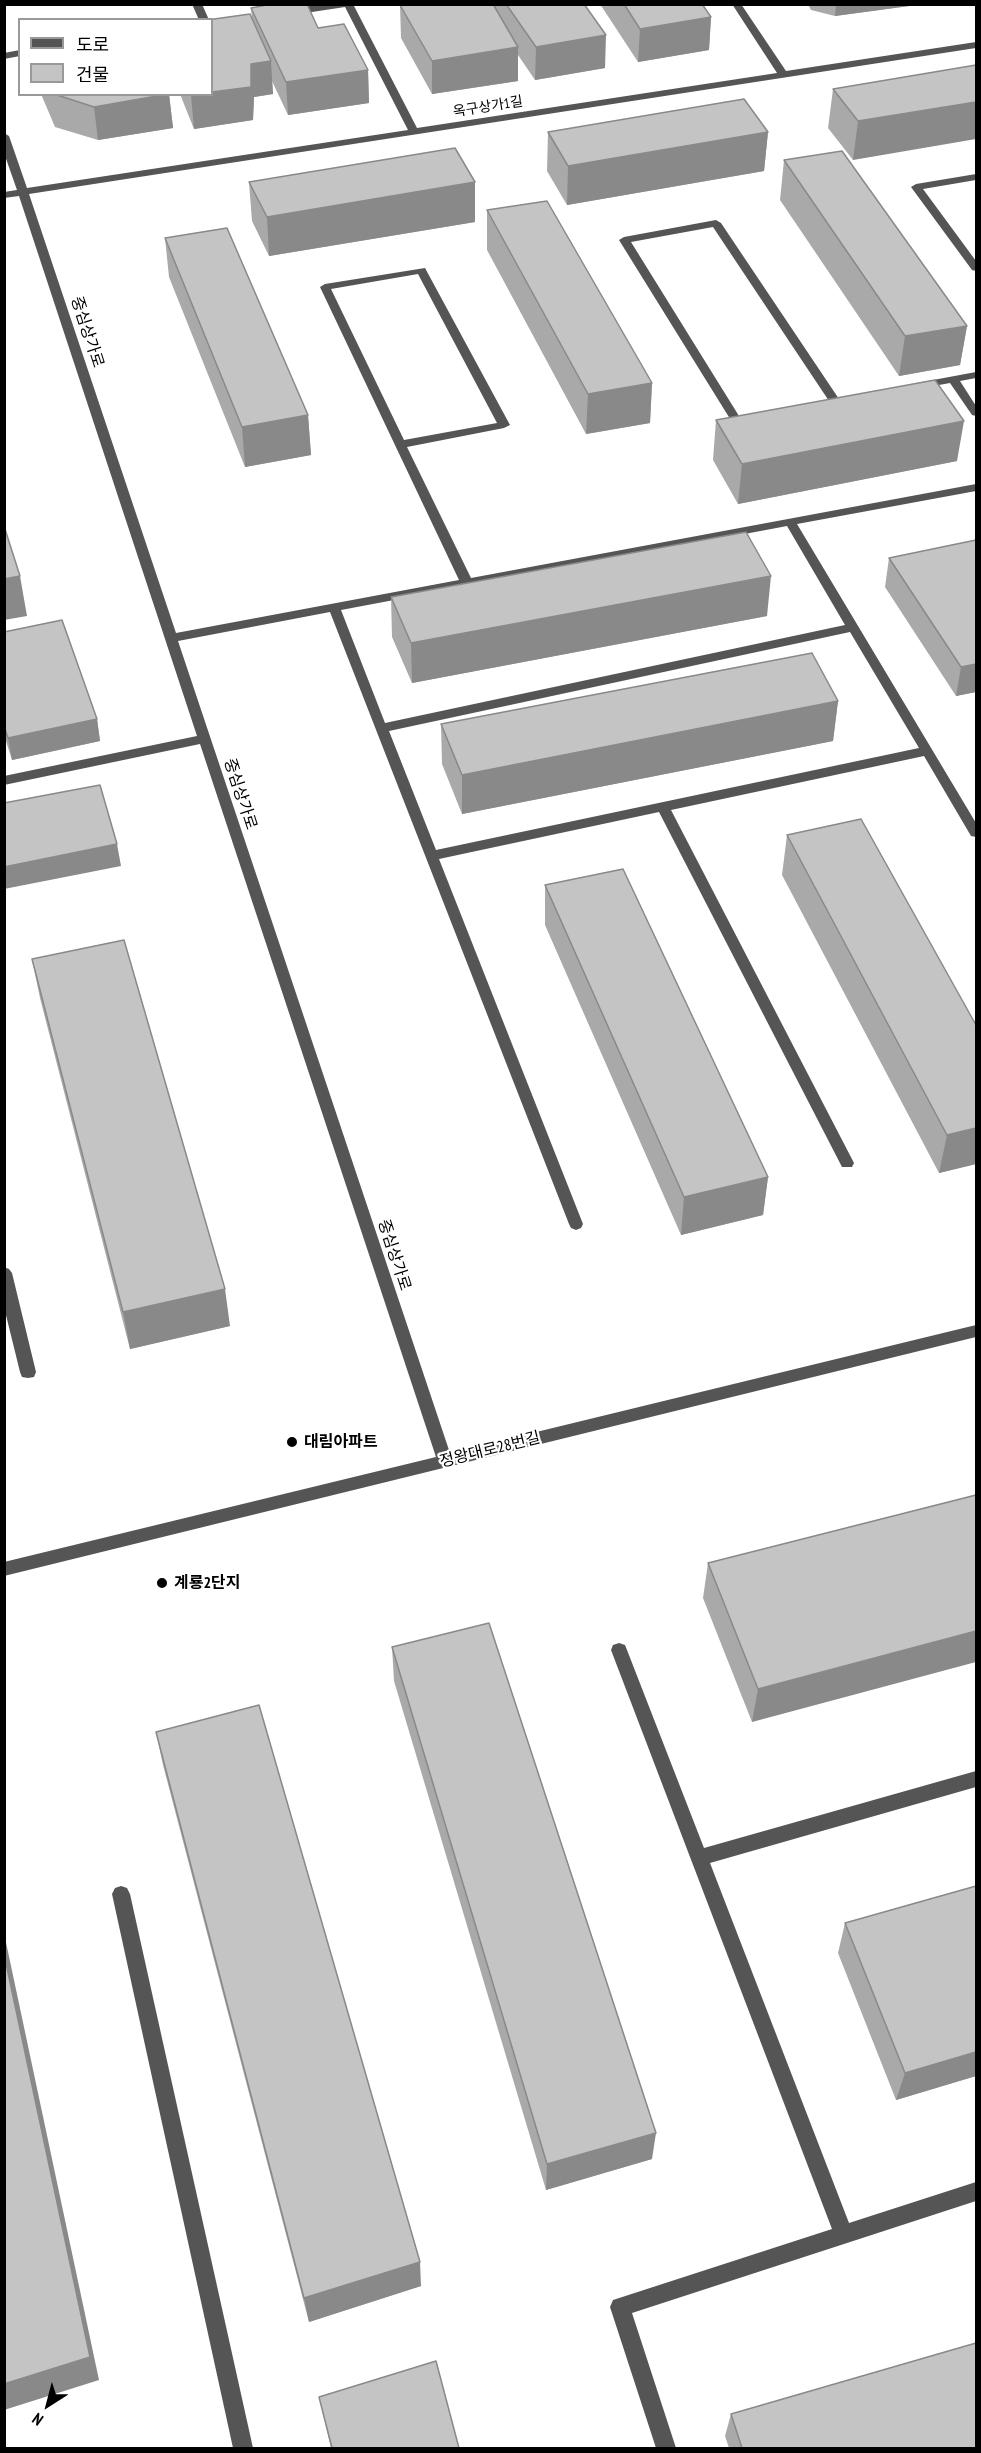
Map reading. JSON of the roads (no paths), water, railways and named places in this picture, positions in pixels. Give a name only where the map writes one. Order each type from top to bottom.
[{"type":"street","points":[[197,4],[203,18]]},
{"type":"street","points":[[278,15],[346,4],[414,132]]},
{"type":"street","points":[[736,4],[784,75]]},
{"type":"street","name":"옥구상가1길","points":[[4,195],[976,45]]},
{"type":"street","name":"중심상가로","points":[[4,136],[445,1461]]},
{"type":"street","points":[[976,177],[916,187],[976,268]]},
{"type":"street","points":[[769,414],[736,420],[624,240],[716,223],[835,402]]},
{"type":"street","points":[[402,444],[504,425],[421,270],[325,287],[467,583]]},
{"type":"street","points":[[910,388],[976,375]]},
{"type":"street","points":[[953,380],[976,413]]},
{"type":"street","points":[[171,638],[976,487]]},
{"type":"street","points":[[790,522],[976,832]]},
{"type":"street","points":[[334,608],[576,1224]]},
{"type":"street","points":[[381,728],[854,627]]},
{"type":"street","points":[[4,781],[204,739]]},
{"type":"street","points":[[432,856],[927,751]]},
{"type":"street","points":[[663,807],[847,1163]]},
{"type":"street","points":[[4,1273],[28,1372]]},
{"type":"street","name":"정왕대로28번길","points":[[4,1569],[976,1331]]},
{"type":"street","points":[[619,1650],[844,2235]]},
{"type":"street","points":[[699,1858],[976,1779]]},
{"type":"street","points":[[121,1894],[243,2448]]},
{"type":"street","points":[[666,2448],[620,2307],[976,2192]]},
{"type":"place","name":"대림아파트","points":[[292,1442]]},
{"type":"place","name":"계룡2단지","points":[[162,1583]]}]
